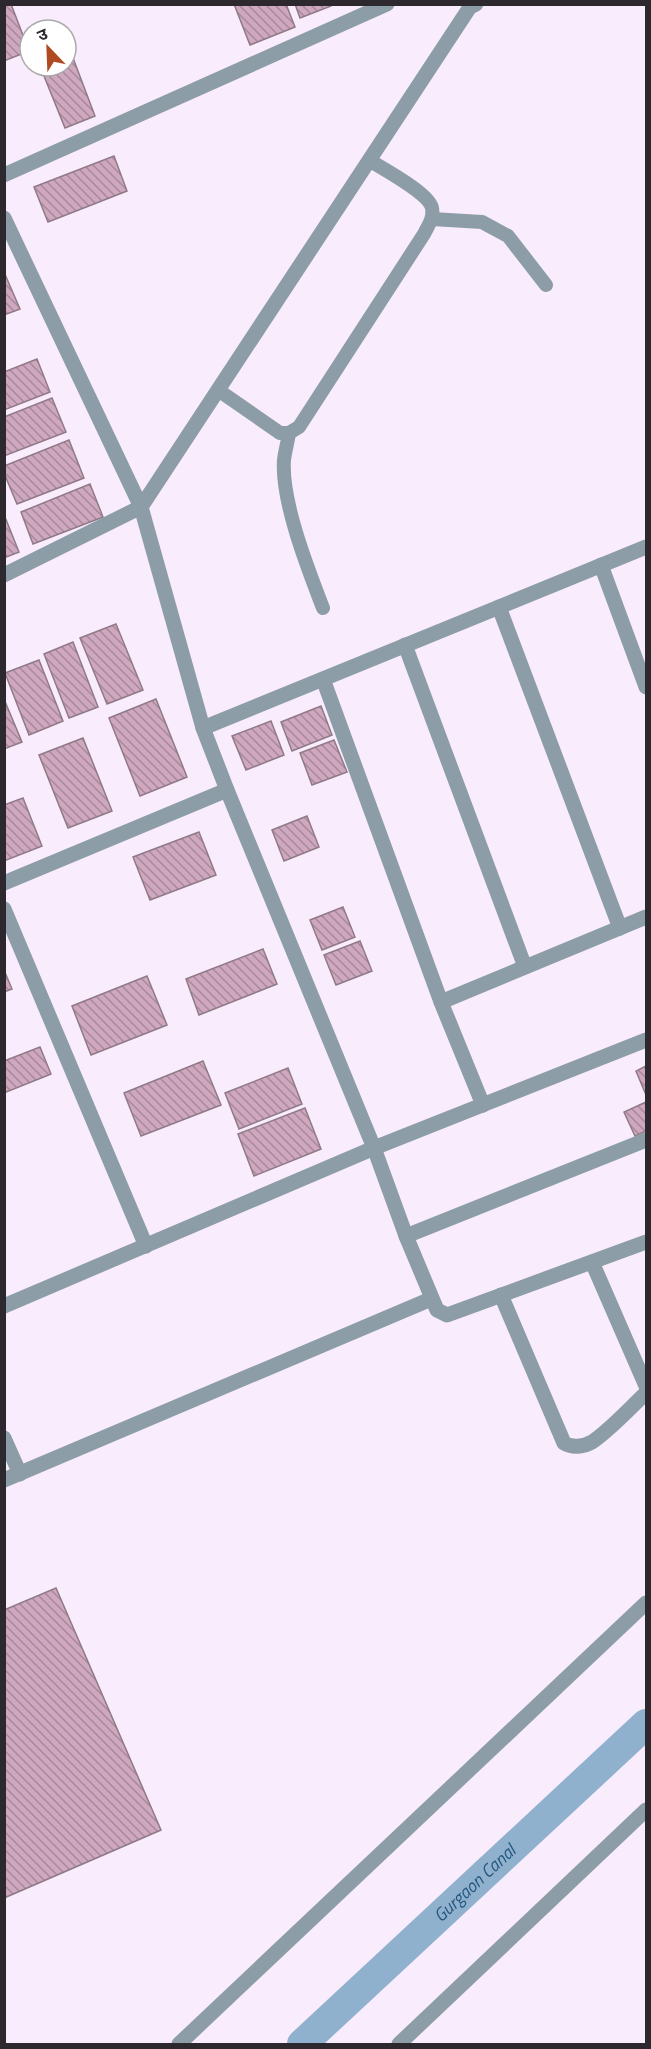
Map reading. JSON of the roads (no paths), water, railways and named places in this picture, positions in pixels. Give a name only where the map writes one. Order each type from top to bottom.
[{"type":"street","points":[[4,175],[387,4]]},
{"type":"street","points":[[4,575],[141,507],[471,5]]},
{"type":"street","points":[[4,218],[141,507],[203,728],[374,1148],[406,1236],[437,1310],[447,1315],[646,1242]]},
{"type":"street","points":[[203,728],[646,547]]},
{"type":"street","points":[[601,565],[646,687]]},
{"type":"street","points":[[500,607],[620,928]]},
{"type":"street","points":[[405,645],[525,967]]},
{"type":"street","points":[[323,679],[441,1002],[483,1105]]},
{"type":"street","points":[[4,883],[227,790]]},
{"type":"street","points":[[4,909],[146,1246]]},
{"type":"street","points":[[441,1002],[646,917]]},
{"type":"street","points":[[4,1306],[374,1148],[646,1040]]},
{"type":"street","points":[[406,1236],[646,1140]]},
{"type":"street","points":[[592,1262],[646,1386]]},
{"type":"street","points":[[501,1295],[564,1443],[569,1446],[590,1443],[646,1394]]},
{"type":"street","points":[[4,1480],[431,1299]]},
{"type":"street","points":[[4,1438],[20,1474]]},
{"type":"street","points":[[179,2044],[646,1603]]},
{"type":"street","points":[[399,2044],[646,1810]]},
{"type":"lane","points":[[218,390],[280,433],[290,432],[299,427],[432,219],[432,207],[425,197],[369,160]]},
{"type":"lane","points":[[432,219],[482,222],[508,236],[546,285]]},
{"type":"lane","points":[[290,432],[284,461],[288,496],[302,551],[323,608]]},
{"type":"waterway","name":"Gurgaon Canal","points":[[302,2044],[646,1724]]}]
